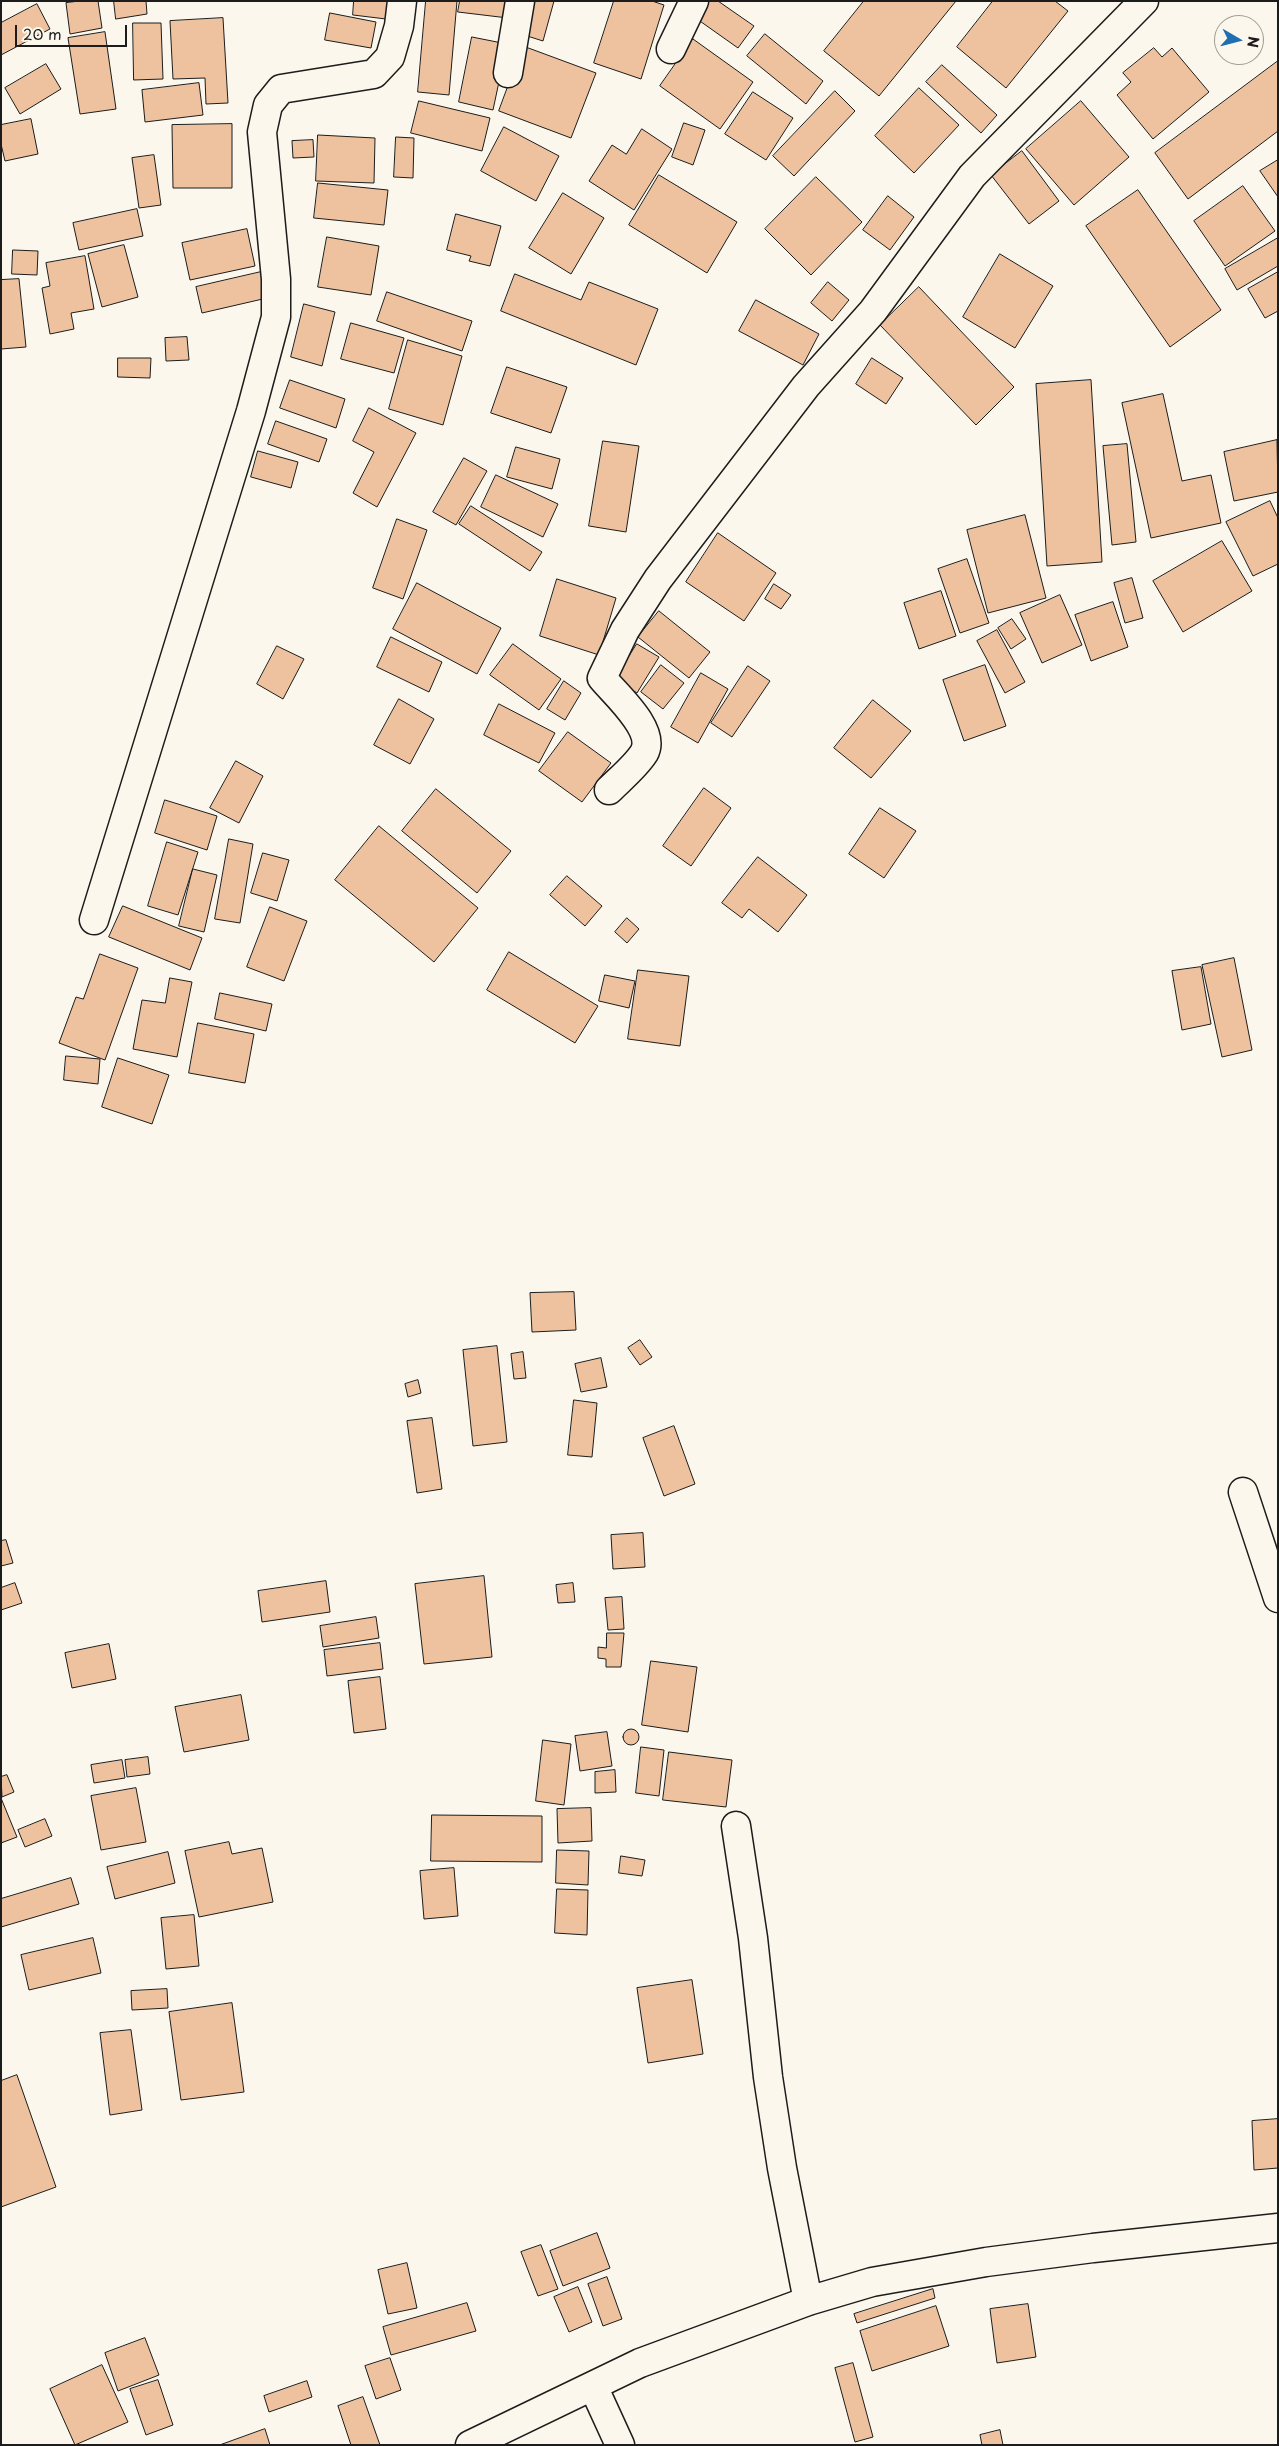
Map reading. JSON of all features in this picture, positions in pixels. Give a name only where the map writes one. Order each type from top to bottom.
[{"type":"street","points":[[94,920],[251,411],[276,317],[276,279],[262,132],[268,105],[281,89],[374,74],[390,57],[402,1]]},
{"type":"street","points":[[508,73],[520,1]]},
{"type":"street","points":[[671,49],[694,1]]},
{"type":"street","points":[[609,790],[645,752],[646,737],[640,722],[602,678],[625,630],[658,579],[806,386],[873,311],[972,176],[1144,1]]},
{"type":"street","points":[[1243,1492],[1278,1598]]},
{"type":"street","points":[[736,1826],[753,1938],[771,2096],[808,2301]]},
{"type":"street","points":[[470,2445],[640,2363],[808,2301],[872,2282],[986,2262],[1093,2248],[1278,2228]]},
{"type":"street","points":[[593,2386],[620,2445]]},
{"type":"building","points":[[98,1],[102,28],[70,34],[66,3]]},
{"type":"building","points":[[114,1],[146,1],[147,14],[116,19]]},
{"type":"building","points":[[354,1],[388,1],[386,19],[353,15]]},
{"type":"building","points":[[426,1],[457,1],[449,95],[418,92]]},
{"type":"building","points":[[460,1],[510,1],[508,18],[458,12]]},
{"type":"building","points":[[534,1],[554,1],[543,41],[524,35]]},
{"type":"building","points":[[614,1],[652,1],[664,5],[641,79],[594,63]]},
{"type":"building","points":[[709,1],[718,1],[754,26],[738,48],[697,19]]},
{"type":"building","points":[[864,1],[956,1],[879,96],[824,51]]},
{"type":"building","points":[[993,1],[1055,1],[1068,11],[1006,88],[957,47]]},
{"type":"building","points":[[37,4],[50,29],[1,55],[1,23]]},
{"type":"building","points":[[330,13],[376,22],[371,48],[325,40]]},
{"type":"building","points":[[223,18],[228,103],[206,104],[205,78],[173,79],[170,21]]},
{"type":"building","points":[[133,23],[161,23],[163,79],[134,80]]},
{"type":"building","points":[[105,32],[116,109],[80,114],[68,38]]},
{"type":"building","points":[[765,34],[823,81],[806,104],[747,56]]},
{"type":"building","points":[[472,37],[507,44],[493,110],[459,102]]},
{"type":"building","points":[[693,39],[753,82],[720,129],[660,86]]},
{"type":"building","points":[[523,46],[596,73],[571,138],[499,111]]},
{"type":"building","points":[[1154,48],[1162,57],[1172,48],[1209,92],[1153,139],[1117,95],[1131,82],[1123,73]]},
{"type":"building","points":[[1278,61],[1278,131],[1188,199],[1155,153]]},
{"type":"building","points":[[46,64],[61,89],[20,114],[5,88]]},
{"type":"building","points":[[942,65],[997,115],[981,133],[926,82]]},
{"type":"building","points":[[199,83],[203,115],[145,122],[142,90]]},
{"type":"building","points":[[919,88],[959,125],[914,173],[875,136]]},
{"type":"building","points":[[835,91],[855,111],[794,176],[773,156]]},
{"type":"building","points":[[753,92],[793,118],[766,160],[725,134]]},
{"type":"building","points":[[419,101],[490,118],[482,151],[411,133]]},
{"type":"building","points":[[1081,101],[1129,157],[1074,205],[1026,149]]},
{"type":"building","points":[[31,119],[38,154],[5,161],[1,144],[1,125]]},
{"type":"building","points":[[684,123],[705,130],[693,165],[672,157]]},
{"type":"building","points":[[232,124],[232,188],[173,188],[172,125]]},
{"type":"building","points":[[504,127],[559,156],[536,201],[481,171]]},
{"type":"building","points":[[642,129],[672,149],[634,210],[589,181],[612,145],[626,154]]},
{"type":"building","points":[[318,135],[375,138],[374,183],[316,181]]},
{"type":"building","points":[[396,137],[414,138],[413,178],[394,177]]},
{"type":"building","points":[[313,140],[314,157],[293,158],[292,141]]},
{"type":"building","points":[[1022,151],[1059,201],[1029,224],[991,175]]},
{"type":"building","points":[[154,155],[161,205],[139,208],[132,158]]},
{"type":"building","points":[[1278,160],[1278,197],[1260,171]]},
{"type":"building","points":[[659,175],[737,222],[707,273],[629,225]]},
{"type":"building","points":[[816,177],[862,222],[811,275],[765,229]]},
{"type":"building","points":[[318,183],[388,190],[384,225],[314,218]]},
{"type":"building","points":[[1243,186],[1275,231],[1225,266],[1194,221]]},
{"type":"building","points":[[1138,190],[1221,310],[1170,347],[1086,226]]},
{"type":"building","points":[[563,193],[604,218],[571,274],[529,248]]},
{"type":"building","points":[[888,196],[914,217],[890,250],[863,230]]},
{"type":"building","points":[[137,209],[143,236],[79,250],[73,223]]},
{"type":"building","points":[[456,214],[501,226],[490,266],[469,261],[471,256],[447,250]]},
{"type":"building","points":[[247,229],[255,266],[190,280],[182,243]]},
{"type":"building","points":[[327,237],[379,246],[371,295],[318,287]]},
{"type":"building","points":[[1278,238],[1278,266],[1237,290],[1225,269]]},
{"type":"building","points":[[124,245],[138,297],[102,307],[88,254]]},
{"type":"building","points":[[13,250],[38,251],[37,275],[12,274]]},
{"type":"building","points":[[1000,254],[1053,286],[1015,348],[963,317]]},
{"type":"building","points":[[85,256],[94,309],[71,313],[74,329],[50,334],[42,288],[50,286],[46,263]]},
{"type":"building","points":[[261,272],[267,298],[202,313],[196,287]]},
{"type":"building","points":[[1278,272],[1278,311],[1265,318],[1248,289]]},
{"type":"building","points":[[515,274],[581,300],[589,282],[658,309],[636,365],[501,311]]},
{"type":"building","points":[[19,279],[26,347],[1,349],[1,280]]},
{"type":"building","points":[[828,282],[849,300],[832,321],[811,303]]},
{"type":"building","points":[[919,287],[1014,387],[976,425],[880,325]]},
{"type":"building","points":[[387,292],[472,321],[462,351],[377,321]]},
{"type":"building","points":[[756,300],[819,334],[803,365],[739,331]]},
{"type":"building","points":[[304,304],[335,312],[322,366],[291,357]]},
{"type":"building","points":[[351,323],[404,338],[394,373],[341,359]]},
{"type":"building","points":[[187,337],[189,360],[166,361],[165,338]]},
{"type":"building","points":[[408,340],[462,356],[443,425],[389,409]]},
{"type":"building","points":[[118,358],[151,358],[150,378],[118,377]]},
{"type":"building","points":[[872,358],[903,378],[886,404],[856,384]]},
{"type":"building","points":[[507,367],[567,387],[551,433],[491,413]]},
{"type":"building","points":[[290,380],[345,399],[336,428],[280,408]]},
{"type":"building","points":[[1091,380],[1102,562],[1047,566],[1036,384]]},
{"type":"building","points":[[1163,394],[1182,481],[1211,475],[1221,523],[1151,538],[1122,403]]},
{"type":"building","points":[[369,408],[416,433],[377,507],[353,493],[374,452],[353,441]]},
{"type":"building","points":[[276,421],[327,439],[319,462],[268,444]]},
{"type":"building","points":[[1277,440],[1278,492],[1234,501],[1224,452]]},
{"type":"building","points":[[603,441],[639,446],[626,532],[589,526]]},
{"type":"building","points":[[1127,444],[1136,542],[1112,545],[1103,446]]},
{"type":"building","points":[[516,447],[560,459],[552,489],[507,477]]},
{"type":"building","points":[[258,451],[298,462],[291,488],[251,477]]},
{"type":"building","points":[[464,458],[487,471],[456,525],[433,512]]},
{"type":"building","points":[[496,475],[558,504],[543,537],[481,507]]},
{"type":"building","points":[[1270,501],[1278,518],[1278,564],[1253,576],[1226,522]]},
{"type":"building","points":[[471,506],[542,552],[530,571],[459,524]]},
{"type":"building","points":[[1025,515],[1046,598],[988,613],[967,530]]},
{"type":"building","points":[[397,519],[427,530],[403,599],[373,588]]},
{"type":"building","points":[[718,533],[776,573],[744,621],[686,582]]},
{"type":"building","points":[[1222,541],[1252,591],[1183,632],[1153,581]]},
{"type":"building","points":[[967,559],[989,623],[960,633],[938,569]]},
{"type":"building","points":[[1132,578],[1143,618],[1125,623],[1114,583]]},
{"type":"building","points":[[557,579],[616,598],[599,655],[540,636]]},
{"type":"building","points":[[417,583],[501,628],[477,674],[393,629]]},
{"type":"building","points":[[774,584],[791,595],[781,609],[765,599]]},
{"type":"building","points":[[941,591],[956,636],[919,649],[904,603]]},
{"type":"building","points":[[1060,595],[1082,645],[1042,663],[1020,613]]},
{"type":"building","points":[[1113,602],[1128,647],[1091,661],[1075,615]]},
{"type":"building","points":[[659,611],[710,652],[689,678],[638,637]]},
{"type":"building","points":[[1012,619],[1026,639],[1011,649],[998,628]]},
{"type":"building","points":[[997,630],[1025,682],[1005,693],[977,641]]},
{"type":"building","points":[[391,637],[442,662],[429,692],[377,667]]},
{"type":"building","points":[[513,644],[561,679],[539,710],[490,675]]},
{"type":"building","points":[[637,644],[659,657],[637,693],[615,679]]},
{"type":"building","points":[[277,646],[304,659],[283,699],[257,684]]},
{"type":"building","points":[[661,665],[684,683],[663,709],[641,692]]},
{"type":"building","points":[[985,665],[1006,726],[964,741],[943,680]]},
{"type":"building","points":[[748,666],[770,681],[732,737],[711,723]]},
{"type":"building","points":[[701,673],[728,689],[698,743],[671,727]]},
{"type":"building","points":[[564,681],[581,693],[565,720],[547,709]]},
{"type":"building","points":[[399,699],[434,719],[410,764],[374,745]]},
{"type":"building","points":[[873,700],[911,731],[871,778],[834,748]]},
{"type":"building","points":[[499,704],[555,733],[539,763],[484,735]]},
{"type":"building","points":[[568,732],[611,763],[582,802],[539,771]]},
{"type":"building","points":[[236,761],[263,776],[239,823],[210,808]]},
{"type":"building","points":[[704,788],[731,808],[691,866],[663,846]]},
{"type":"building","points":[[436,789],[511,851],[477,893],[402,831]]},
{"type":"building","points":[[165,800],[217,816],[207,850],[155,833]]},
{"type":"building","points":[[880,808],[916,831],[884,878],[849,854]]},
{"type":"building","points":[[379,826],[478,908],[434,962],[335,880]]},
{"type":"building","points":[[229,839],[253,844],[240,923],[215,919]]},
{"type":"building","points":[[167,842],[198,852],[178,915],[148,906]]},
{"type":"building","points":[[263,853],[289,860],[277,901],[251,893]]},
{"type":"building","points":[[758,857],[807,895],[778,932],[749,909],[742,918],[722,903]]},
{"type":"building","points":[[193,869],[217,875],[204,932],[179,926]]},
{"type":"building","points":[[567,876],[602,906],[585,926],[550,895]]},
{"type":"building","points":[[123,906],[202,938],[190,970],[109,937]]},
{"type":"building","points":[[270,907],[307,921],[284,981],[247,967]]},
{"type":"building","points":[[627,918],[639,929],[627,943],[615,932]]},
{"type":"building","points":[[509,952],[598,1006],[575,1043],[487,990]]},
{"type":"building","points":[[100,954],[138,968],[105,1060],[59,1043],[76,997],[83,999]]},
{"type":"building","points":[[1234,958],[1252,1050],[1222,1057],[1202,965]]},
{"type":"building","points":[[1201,967],[1211,1024],[1182,1030],[1172,971]]},
{"type":"building","points":[[638,970],[689,976],[680,1046],[628,1039]]},
{"type":"building","points":[[605,975],[635,981],[629,1008],[599,1001]]},
{"type":"building","points":[[170,978],[192,982],[177,1057],[133,1049],[142,1000],[165,1003]]},
{"type":"building","points":[[220,993],[272,1004],[266,1031],[215,1019]]},
{"type":"building","points":[[198,1023],[254,1034],[245,1083],[189,1073]]},
{"type":"building","points":[[66,1056],[100,1059],[98,1084],[64,1080]]},
{"type":"building","points":[[118,1058],[169,1075],[152,1124],[102,1107]]},
{"type":"building","points":[[574,1292],[576,1330],[532,1332],[530,1293]]},
{"type":"building","points":[[640,1340],[652,1357],[640,1365],[628,1348]]},
{"type":"building","points":[[497,1346],[507,1442],[473,1446],[463,1350]]},
{"type":"building","points":[[523,1352],[526,1378],[514,1379],[511,1354]]},
{"type":"building","points":[[601,1358],[607,1387],[581,1392],[575,1364]]},
{"type":"building","points":[[418,1380],[421,1393],[408,1397],[405,1384]]},
{"type":"building","points":[[574,1400],[597,1403],[592,1457],[568,1455]]},
{"type":"building","points":[[432,1418],[442,1489],[417,1493],[407,1421]]},
{"type":"building","points":[[674,1426],[695,1484],[664,1496],[643,1438]]},
{"type":"building","points":[[643,1533],[645,1567],[613,1569],[611,1535]]},
{"type":"building","points":[[6,1540],[13,1563],[1,1566],[1,1541]]},
{"type":"building","points":[[484,1576],[492,1657],[424,1664],[415,1584]]},
{"type":"building","points":[[326,1581],[330,1612],[262,1622],[258,1591]]},
{"type":"building","points":[[15,1583],[22,1603],[1,1610],[1,1588]]},
{"type":"building","points":[[573,1583],[575,1602],[558,1603],[556,1585]]},
{"type":"building","points":[[622,1597],[624,1629],[608,1630],[605,1598]]},
{"type":"building","points":[[376,1617],[379,1638],[323,1647],[320,1626]]},
{"type":"building","points":[[607,1633],[624,1633],[621,1667],[606,1667],[606,1659],[598,1658],[598,1647],[606,1648]]},
{"type":"building","points":[[380,1643],[383,1669],[327,1676],[324,1650]]},
{"type":"building","points":[[109,1644],[116,1679],[72,1688],[65,1653]]},
{"type":"building","points":[[651,1661],[697,1667],[688,1732],[642,1725]]},
{"type":"building","points":[[380,1677],[386,1729],[354,1733],[348,1681]]},
{"type":"building","points":[[241,1695],[249,1740],[184,1752],[175,1707]]},
{"type":"building","points":[[628,1729],[634,1729],[639,1734],[637,1743],[628,1745],[623,1740],[623,1734]]},
{"type":"building","points":[[607,1732],[612,1766],[580,1771],[575,1736]]},
{"type":"building","points":[[543,1740],[571,1744],[564,1805],[536,1801]]},
{"type":"building","points":[[641,1747],[664,1750],[659,1796],[636,1793]]},
{"type":"building","points":[[669,1752],[732,1760],[726,1807],[663,1800]]},
{"type":"building","points":[[148,1757],[150,1774],[127,1777],[125,1760]]},
{"type":"building","points":[[122,1760],[125,1778],[94,1783],[91,1765]]},
{"type":"building","points":[[615,1770],[616,1792],[595,1793],[595,1772]]},
{"type":"building","points":[[7,1775],[14,1792],[2,1797],[1,1777]]},
{"type":"building","points":[[136,1788],[146,1842],[101,1850],[91,1796]]},
{"type":"building","points":[[1,1798],[17,1837],[1,1843]]},
{"type":"building","points":[[591,1808],[592,1841],[558,1843],[557,1809]]},
{"type":"building","points":[[432,1815],[542,1816],[542,1862],[431,1861]]},
{"type":"building","points":[[45,1819],[52,1836],[25,1847],[18,1830]]},
{"type":"building","points":[[229,1842],[232,1854],[262,1848],[273,1902],[199,1917],[185,1851]]},
{"type":"building","points":[[557,1850],[589,1851],[588,1885],[556,1883]]},
{"type":"building","points":[[168,1852],[175,1883],[115,1899],[107,1867]]},
{"type":"building","points":[[621,1856],[645,1860],[642,1876],[619,1873]]},
{"type":"building","points":[[454,1868],[458,1916],[424,1919],[420,1871]]},
{"type":"building","points":[[71,1878],[79,1904],[1,1927],[1,1899]]},
{"type":"building","points":[[557,1889],[588,1890],[587,1935],[555,1933]]},
{"type":"building","points":[[194,1915],[199,1966],[166,1969],[161,1918]]},
{"type":"building","points":[[93,1938],[101,1973],[29,1990],[21,1955]]},
{"type":"building","points":[[692,1980],[703,2054],[648,2063],[637,1988]]},
{"type":"building","points":[[167,1989],[168,2008],[132,2010],[131,1991]]},
{"type":"building","points":[[232,2003],[244,2092],[181,2100],[169,2012]]},
{"type":"building","points":[[131,2030],[142,2110],[110,2115],[100,2033]]},
{"type":"building","points":[[17,2075],[56,2187],[1,2207],[1,2081]]},
{"type":"building","points":[[1278,2119],[1278,2168],[1254,2170],[1252,2121]]},
{"type":"building","points":[[597,2233],[610,2268],[563,2286],[550,2251]]},
{"type":"building","points":[[541,2245],[558,2289],[538,2296],[521,2252]]},
{"type":"building","points":[[407,2263],[417,2308],[388,2314],[378,2270]]},
{"type":"building","points":[[607,2277],[622,2319],[603,2326],[588,2284]]},
{"type":"building","points":[[578,2287],[592,2322],[569,2332],[554,2297]]},
{"type":"building","points":[[933,2289],[935,2298],[857,2323],[854,2314]]},
{"type":"building","points":[[467,2303],[476,2331],[391,2355],[383,2327]]},
{"type":"building","points":[[1028,2304],[1036,2357],[997,2363],[990,2309]]},
{"type":"building","points":[[936,2306],[949,2346],[872,2371],[860,2331]]},
{"type":"building","points":[[145,2338],[159,2375],[118,2391],[105,2353]]},
{"type":"building","points":[[390,2358],[401,2390],[376,2399],[365,2366]]},
{"type":"building","points":[[853,2363],[873,2437],[855,2442],[835,2368]]},
{"type":"building","points":[[102,2365],[128,2422],[75,2445],[50,2389]]},
{"type":"building","points":[[158,2380],[173,2425],[146,2435],[130,2389]]},
{"type":"building","points":[[307,2381],[312,2397],[269,2412],[264,2396]]},
{"type":"building","points":[[363,2397],[380,2445],[351,2445],[338,2406]]},
{"type":"building","points":[[265,2429],[270,2445],[220,2445]]},
{"type":"building","points":[[1000,2430],[1003,2445],[982,2445],[980,2435]]}]
